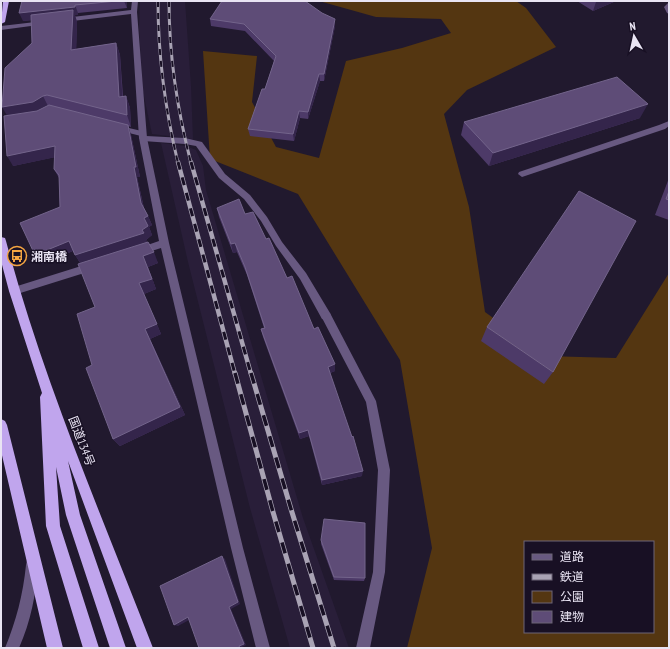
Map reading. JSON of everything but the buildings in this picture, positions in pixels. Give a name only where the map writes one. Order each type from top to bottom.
[{"type":"highway","points":[[1,22],[6,1]]},
{"type":"highway","name":"国道134号","points":[[1,241],[14,291],[46,387],[145,648]]},
{"type":"highway","points":[[46,387],[53,526],[91,648]]},
{"type":"highway","points":[[46,387],[73,515],[118,648]]},
{"type":"highway","points":[[1,425],[32,560],[55,648]]},
{"type":"street","points":[[135,1],[134,12],[143,136],[164,243],[237,548],[263,648]]},
{"type":"street","points":[[669,4],[667,7],[669,12]]},
{"type":"street","points":[[1,28],[134,12]]},
{"type":"street","points":[[522,174],[662,128],[669,123]]},
{"type":"street","points":[[106,124],[143,136],[199,144],[222,176],[247,197],[303,276],[372,401],[384,470],[379,572],[363,648]]},
{"type":"street","points":[[127,255],[164,243]]},
{"type":"street","points":[[14,291],[104,262]]},
{"type":"street","points":[[12,648],[19,635],[29,596],[32,560]]},
{"type":"shaded area","points":[[140,1],[185,1],[193,139],[152,134],[143,92],[139,28]]},
{"type":"shaded area","points":[[161,143],[186,146],[196,150],[203,166],[206,190],[303,518],[349,648],[290,648],[250,508],[188,262]]},
{"type":"green space","points":[[319,1],[516,1],[526,8],[556,47],[467,90],[444,114],[469,207],[485,312],[545,356],[616,358],[669,273],[669,648],[407,648],[432,548],[400,360],[298,194],[210,159],[203,51],[257,56],[252,102],[276,147],[319,158],[346,61],[402,48],[451,33],[441,19],[376,17]]},
{"type":"railway","points":[[158,1],[159,42],[163,82],[169,123],[178,163]]},
{"type":"railway","points":[[169,1],[172,62],[178,103],[191,163]]},
{"type":"railway","points":[[178,162],[235,374]]},
{"type":"railway","points":[[191,162],[251,374]]},
{"type":"railway","points":[[235,373],[273,512],[313,648]]},
{"type":"railway","points":[[251,373],[334,648]]},
{"type":"place","name":"湘南橋","points":[[17,256]]}]
